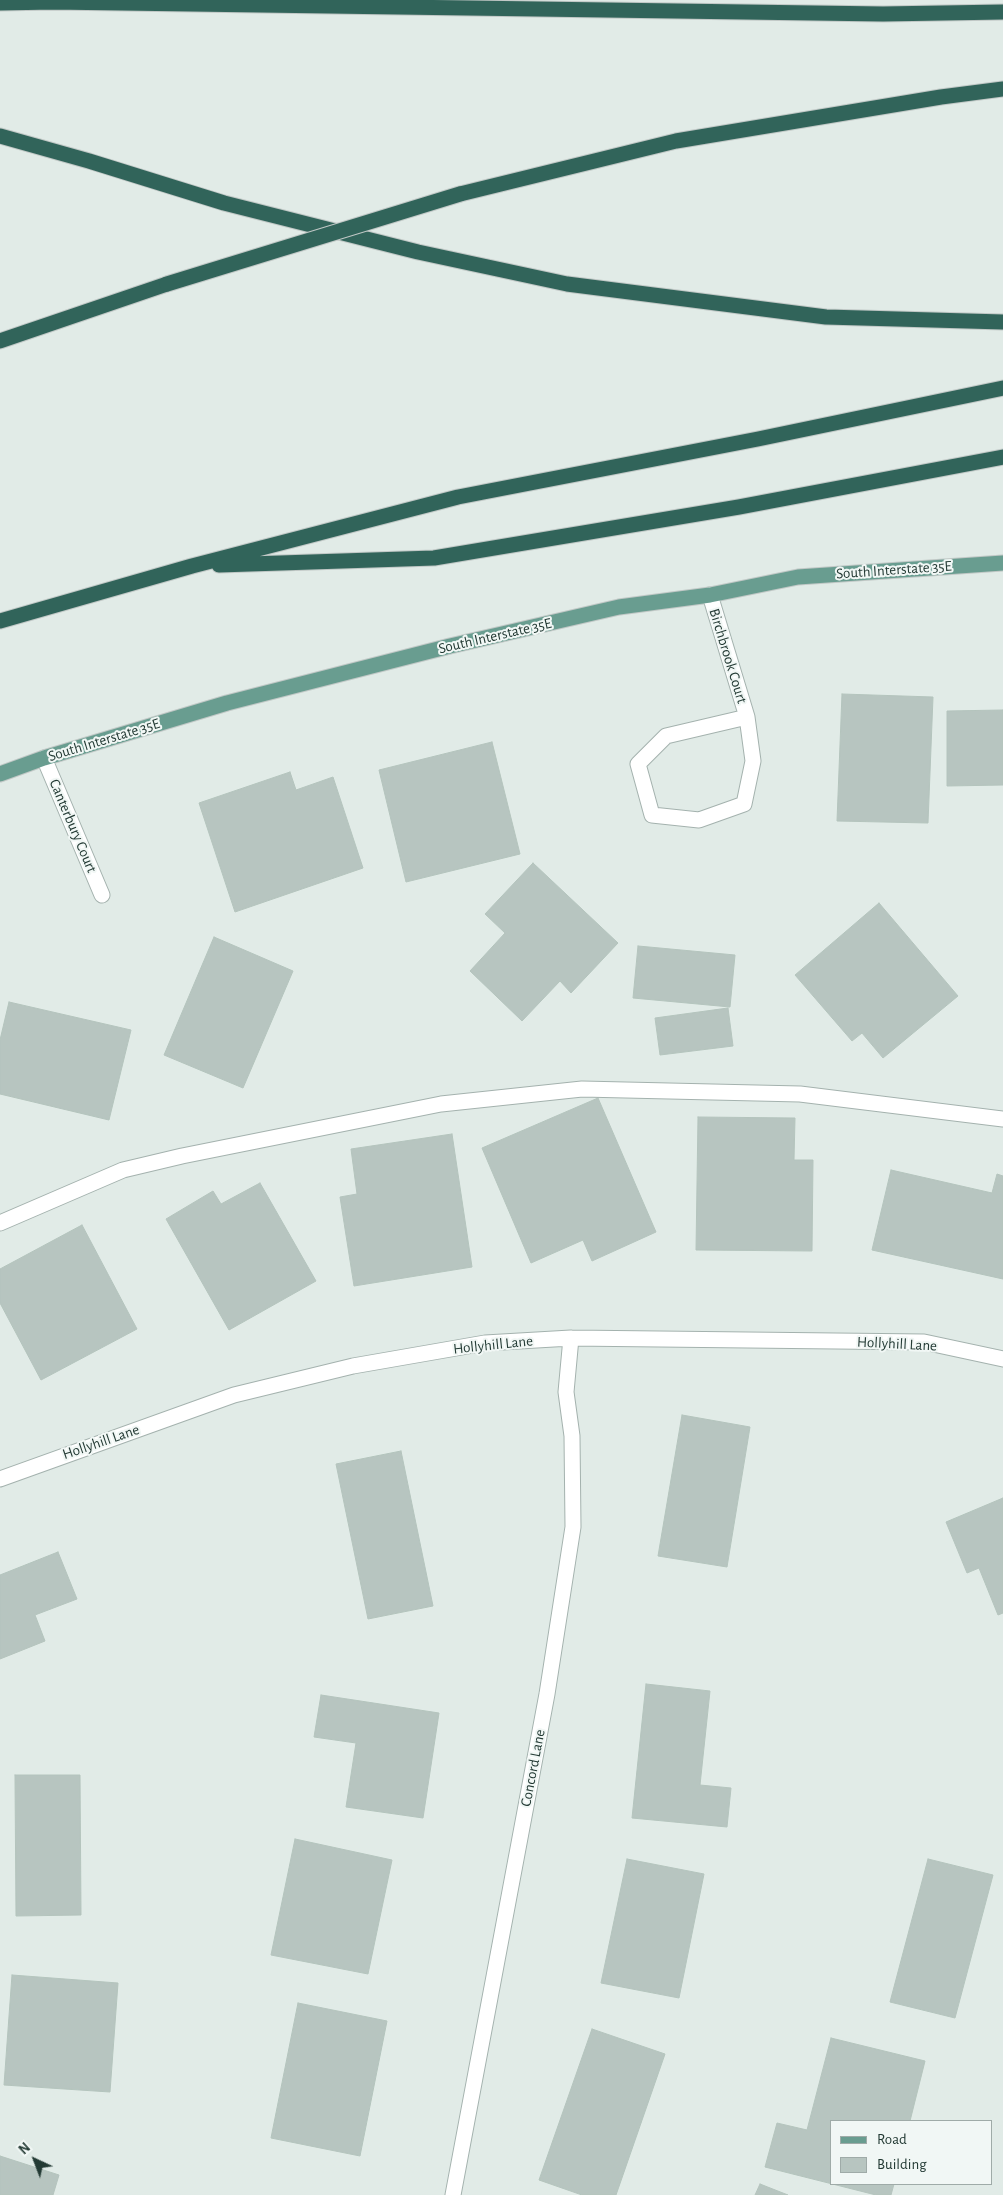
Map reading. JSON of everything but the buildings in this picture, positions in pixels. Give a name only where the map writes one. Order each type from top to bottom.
[{"type":"highway","points":[[0,3],[54,2],[882,14],[1003,12]]},
{"type":"highway","points":[[0,341],[167,284],[460,194],[676,141],[941,97],[1003,89]]},
{"type":"highway","points":[[0,136],[89,161],[224,203],[418,252],[567,284],[826,317],[1003,322]]},
{"type":"highway","points":[[0,621],[192,566],[458,497],[758,439],[1003,388]]},
{"type":"highway","points":[[192,566],[434,558],[739,507],[1003,457]]},
{"type":"main road","name":"South Interstate 35E","points":[[0,774],[44,758],[226,703],[450,646],[619,607],[710,595],[798,577],[1003,563]]},
{"type":"street","name":"Birchbrook Court","points":[[710,595],[747,717],[753,761],[744,804],[699,820],[652,815],[638,764],[666,736],[747,717]]},
{"type":"street","name":"Canterbury Court","points":[[44,758],[102,895]]},
{"type":"street","points":[[0,1223],[122,1170],[182,1156],[441,1104],[582,1088],[800,1094],[1003,1119]]},
{"type":"street","name":"Hollyhill Lane","points":[[0,1479],[234,1395],[353,1366],[485,1343],[571,1338],[924,1342],[1003,1359]]},
{"type":"street","name":"Concord Lane","points":[[453,2195],[547,1694],[573,1527],[572,1436],[566,1392],[571,1338]]}]
